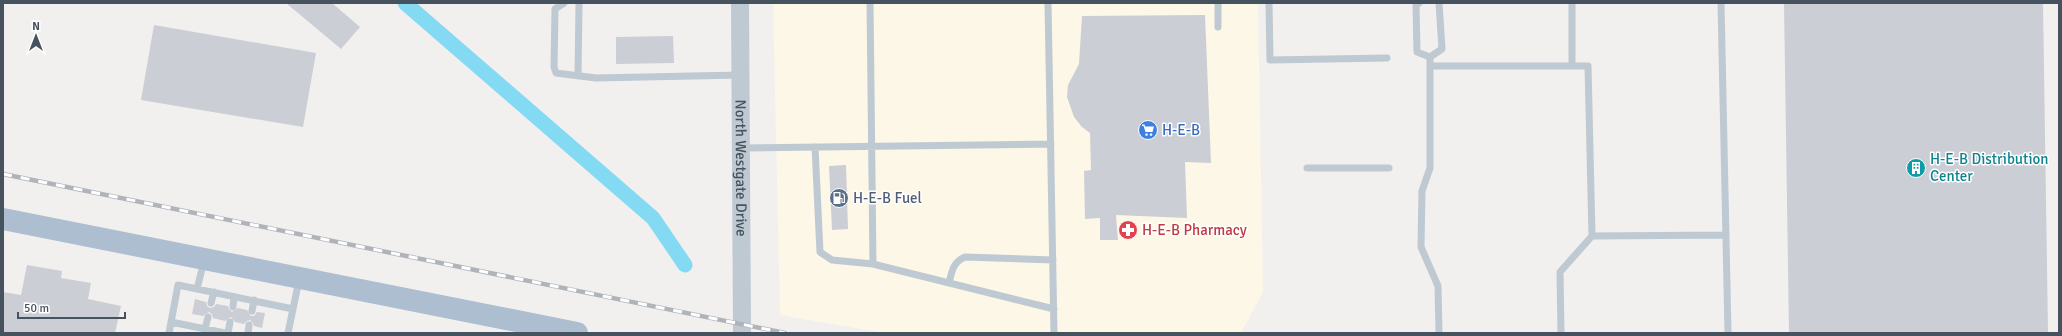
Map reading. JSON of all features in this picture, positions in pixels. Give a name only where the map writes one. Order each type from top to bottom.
[{"type":"main road","points":[[3,219],[576,333]]},
{"type":"street","name":"North Westgate Drive","points":[[740,3],[743,148],[742,333]]},
{"type":"lane","points":[[564,3],[555,9],[554,67],[556,73],[596,78],[742,75]]},
{"type":"lane","points":[[578,76],[579,3]]},
{"type":"lane","points":[[870,3],[873,264]]},
{"type":"lane","points":[[1048,3],[1054,333]]},
{"type":"lane","points":[[1218,3],[1218,27]]},
{"type":"lane","points":[[1269,3],[1270,60],[1387,58]]},
{"type":"lane","points":[[1419,3],[1416,6],[1417,52],[1430,58]]},
{"type":"lane","points":[[1430,58],[1442,49],[1439,3]]},
{"type":"lane","points":[[1572,3],[1572,66]]},
{"type":"lane","points":[[1721,3],[1728,333]]},
{"type":"lane","points":[[1430,58],[1430,168],[1422,191],[1421,247],[1438,286],[1439,333]]},
{"type":"lane","points":[[1430,66],[1588,66],[1592,236],[1560,272],[1561,333]]},
{"type":"lane","points":[[743,148],[1051,144]]},
{"type":"lane","points":[[816,147],[820,252],[832,260],[873,264],[1054,309]]},
{"type":"lane","points":[[1307,168],[1389,168]]},
{"type":"lane","points":[[1592,236],[1726,235]]},
{"type":"lane","points":[[949,283],[954,265],[957,261],[965,257],[1053,260]]},
{"type":"lane","points":[[197,289],[204,258]]},
{"type":"lane","points":[[288,333],[300,277]]},
{"type":"lane","points":[[169,333],[178,285],[293,308]]},
{"type":"lane","points":[[211,303],[214,292]]},
{"type":"lane","points":[[233,307],[234,297]]},
{"type":"lane","points":[[252,311],[254,300]]},
{"type":"lane","points":[[206,329],[208,317]]},
{"type":"lane","points":[[171,322],[226,333],[230,322]]},
{"type":"lane","points":[[248,333],[249,325]]},
{"type":"shaded area","points":[[773,3],[1258,3],[1263,292],[1241,333],[885,333],[780,315]]},
{"type":"building","points":[[286,3],[332,3],[360,27],[341,49]]},
{"type":"building","name":"H-E-B Distribution Center","points":[[1784,3],[2043,3],[2048,333],[1789,333]]},
{"type":"building","name":"H-E-B","points":[[1205,15],[1211,163],[1185,162],[1187,218],[1116,215],[1118,240],[1100,240],[1100,218],[1085,219],[1084,171],[1091,170],[1090,133],[1082,127],[1074,117],[1067,97],[1068,85],[1079,64],[1082,16]]},
{"type":"building","points":[[154,25],[316,53],[303,127],[141,100]]},
{"type":"building","points":[[673,36],[674,63],[616,64],[616,37]]},
{"type":"building","name":"H-E-B Fuel","points":[[846,165],[848,229],[832,230],[829,166]]},
{"type":"building","points":[[27,265],[62,271],[61,278],[91,283],[88,299],[121,306],[115,333],[3,333],[3,292],[21,295]]},
{"type":"building","points":[[195,299],[206,302],[207,306],[210,308],[214,307],[216,304],[228,306],[232,312],[238,308],[247,310],[251,316],[254,316],[257,312],[265,313],[262,328],[254,326],[250,320],[244,324],[235,322],[231,317],[225,321],[213,318],[212,314],[209,312],[203,316],[192,314]]},
{"type":"waterway","points":[[405,3],[653,218],[685,265]]},
{"type":"railway","points":[[3,174],[785,333]]},
{"type":"place","name":"H-E-B","points":[[1148,130]]},
{"type":"place","name":"H-E-B Distribution Center","points":[[1916,168]]},
{"type":"place","name":"H-E-B Fuel","points":[[839,198]]},
{"type":"place","name":"H-E-B Pharmacy","points":[[1128,230]]}]
